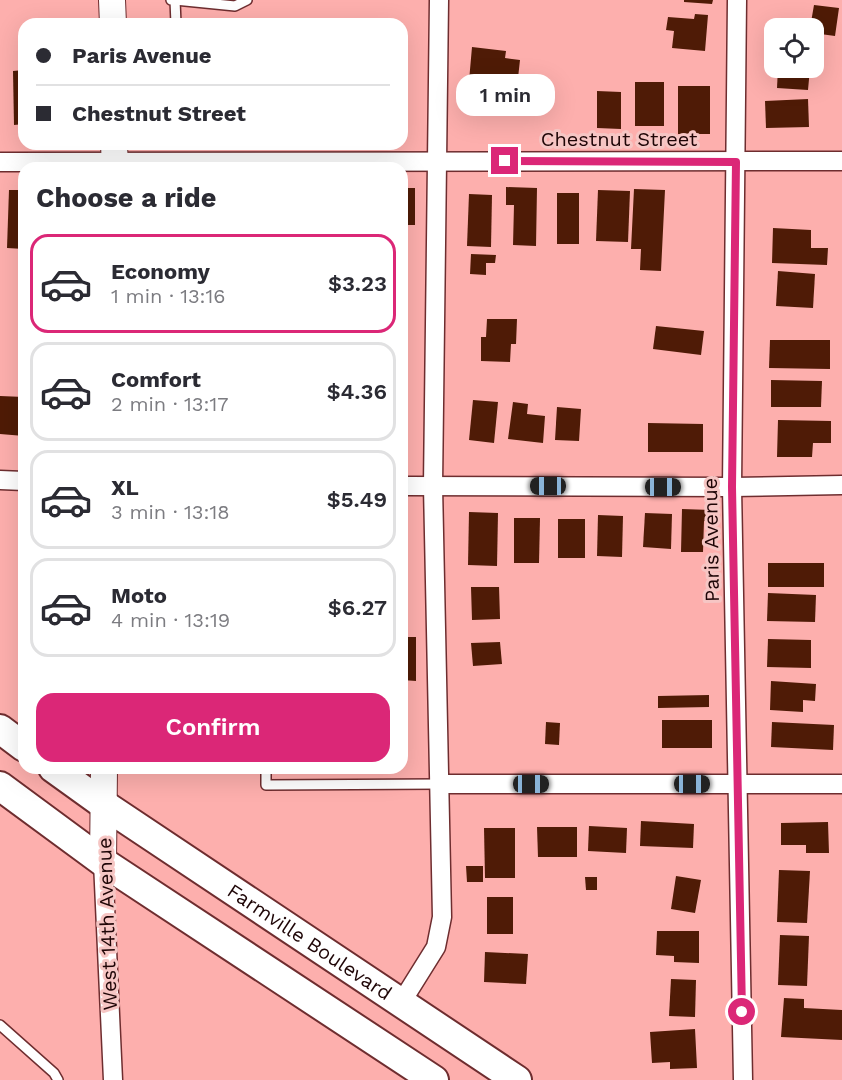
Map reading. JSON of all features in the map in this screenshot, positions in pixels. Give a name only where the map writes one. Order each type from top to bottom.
[{"type":"main road","points":[[112,0],[113,18]]},
{"type":"main road","points":[[0,729],[18,742]]},
{"type":"main road","name":"Farmville Boulevard","points":[[61,774],[517,1080]]},
{"type":"main road","name":"West 14th Avenue","points":[[103,862],[104,774]]},
{"type":"main road","points":[[0,786],[103,862],[433,1080]]},
{"type":"street","points":[[401,1003],[436,947],[442,917],[433,486],[438,0]]},
{"type":"street","name":"Paris Avenue","points":[[737,0],[732,487],[743,1080]]},
{"type":"street","name":"Chestnut Street","points":[[0,162],[115,158],[842,161]]},
{"type":"street","points":[[0,480],[18,481]]},
{"type":"street","points":[[408,486],[842,485]]},
{"type":"street","points":[[440,784],[842,784]]},
{"type":"street","name":"West 14th Avenue","points":[[103,862],[114,1080]]},
{"type":"lane","points":[[171,0],[224,3],[234,6],[247,0]]},
{"type":"lane","points":[[175,0],[176,18]]},
{"type":"lane","points":[[266,774],[266,785],[440,784]]},
{"type":"lane","points":[[0,1025],[54,1073],[58,1080]]},
{"type":"building","points":[[684,0],[713,0],[712,4],[684,2]]},
{"type":"building","points":[[814,5],[839,8],[835,36],[824,34],[824,18],[812,18]]},
{"type":"building","points":[[695,14],[708,15],[705,51],[672,48],[674,31],[666,30],[668,17],[694,19]]},
{"type":"building","points":[[472,47],[506,51],[505,58],[520,60],[517,87],[469,81]]},
{"type":"building","points":[[13,71],[18,71],[18,125],[14,125]]},
{"type":"building","points":[[778,78],[809,78],[808,90],[777,88]]},
{"type":"building","points":[[635,82],[664,82],[664,126],[635,126]]},
{"type":"building","points":[[678,86],[710,86],[710,134],[678,134]]},
{"type":"building","points":[[597,91],[621,92],[621,129],[597,128]]},
{"type":"building","points":[[808,99],[809,127],[766,128],[765,101]]},
{"type":"building","points":[[506,187],[537,188],[536,246],[513,245],[514,205],[506,205]]},
{"type":"building","points":[[408,188],[415,188],[415,225],[408,225]]},
{"type":"building","points":[[634,189],[665,190],[661,271],[640,270],[641,249],[631,249]]},
{"type":"building","points":[[9,190],[18,190],[18,249],[7,248]]},
{"type":"building","points":[[598,190],[630,191],[628,242],[596,241]]},
{"type":"building","points":[[557,193],[579,193],[579,244],[557,244]]},
{"type":"building","points":[[469,194],[492,195],[491,247],[467,246]]},
{"type":"building","points":[[773,228],[811,230],[811,248],[828,248],[827,265],[772,263]]},
{"type":"building","points":[[471,254],[496,255],[495,263],[486,263],[486,275],[470,274]]},
{"type":"building","points":[[778,271],[815,274],[813,308],[776,306]]},
{"type":"building","points":[[487,319],[517,319],[516,344],[511,344],[510,362],[481,361],[481,337],[486,337]]},
{"type":"building","points":[[656,326],[704,331],[701,355],[653,349]]},
{"type":"building","points":[[770,340],[830,340],[830,369],[769,368]]},
{"type":"building","points":[[771,380],[822,381],[821,407],[771,407]]},
{"type":"building","points":[[0,396],[18,397],[18,436],[0,434]]},
{"type":"building","points":[[473,400],[498,402],[494,443],[469,440]]},
{"type":"building","points":[[513,402],[528,404],[527,414],[545,416],[543,443],[508,439]]},
{"type":"building","points":[[557,407],[581,409],[579,441],[555,440]]},
{"type":"building","points":[[778,420],[831,421],[831,443],[813,443],[812,457],[777,457]]},
{"type":"building","points":[[648,423],[703,424],[703,452],[648,452]]},
{"type":"building","points":[[682,509],[711,510],[710,522],[704,521],[703,552],[681,552]]},
{"type":"building","points":[[469,512],[498,513],[497,566],[468,565]]},
{"type":"building","points":[[645,513],[672,514],[671,549],[643,547]]},
{"type":"building","points":[[598,515],[623,516],[622,557],[597,556]]},
{"type":"building","points":[[514,518],[540,518],[539,563],[514,563]]},
{"type":"building","points":[[558,519],[585,519],[585,558],[558,558]]},
{"type":"building","points":[[768,563],[824,563],[824,587],[768,587]]},
{"type":"building","points":[[471,587],[499,587],[500,619],[472,620]]},
{"type":"building","points":[[768,593],[816,595],[815,622],[767,621]]},
{"type":"building","points":[[408,637],[416,637],[416,681],[408,680]]},
{"type":"building","points":[[768,639],[811,640],[811,668],[767,667]]},
{"type":"building","points":[[500,642],[502,664],[473,666],[471,643]]},
{"type":"building","points":[[771,681],[816,684],[815,701],[803,700],[803,712],[770,710]]},
{"type":"building","points":[[709,695],[709,707],[658,708],[658,696]]},
{"type":"building","points":[[662,720],[712,720],[712,748],[662,748]]},
{"type":"building","points":[[546,722],[560,723],[559,745],[545,744]]},
{"type":"building","points":[[772,722],[834,725],[833,750],[771,747]]},
{"type":"building","points":[[641,821],[694,824],[693,848],[640,846]]},
{"type":"building","points":[[828,822],[829,853],[806,853],[806,845],[781,845],[781,823]]},
{"type":"building","points":[[589,826],[627,828],[626,853],[588,851]]},
{"type":"building","points":[[537,827],[577,827],[577,857],[538,857]]},
{"type":"building","points":[[484,828],[515,828],[515,878],[485,878]]},
{"type":"building","points":[[466,866],[483,866],[483,882],[467,882]]},
{"type":"building","points":[[779,870],[810,871],[807,923],[777,922]]},
{"type":"building","points":[[676,876],[701,880],[695,913],[671,909]]},
{"type":"building","points":[[585,877],[597,877],[597,890],[586,890]]},
{"type":"building","points":[[487,897],[513,897],[513,934],[487,934]]},
{"type":"building","points":[[657,931],[699,931],[699,963],[674,962],[674,956],[656,955]]},
{"type":"building","points":[[780,935],[809,936],[807,986],[778,985]]},
{"type":"building","points":[[485,952],[528,954],[526,984],[484,982]]},
{"type":"building","points":[[671,979],[696,980],[695,1017],[669,1016]]},
{"type":"building","points":[[784,998],[804,999],[804,1008],[842,1010],[842,1040],[781,1037]]},
{"type":"building","points":[[695,1029],[697,1068],[670,1069],[670,1062],[652,1063],[650,1032]]},
{"type":"route","points":[[505,161],[736,162],[732,487],[742,1012]]}]
